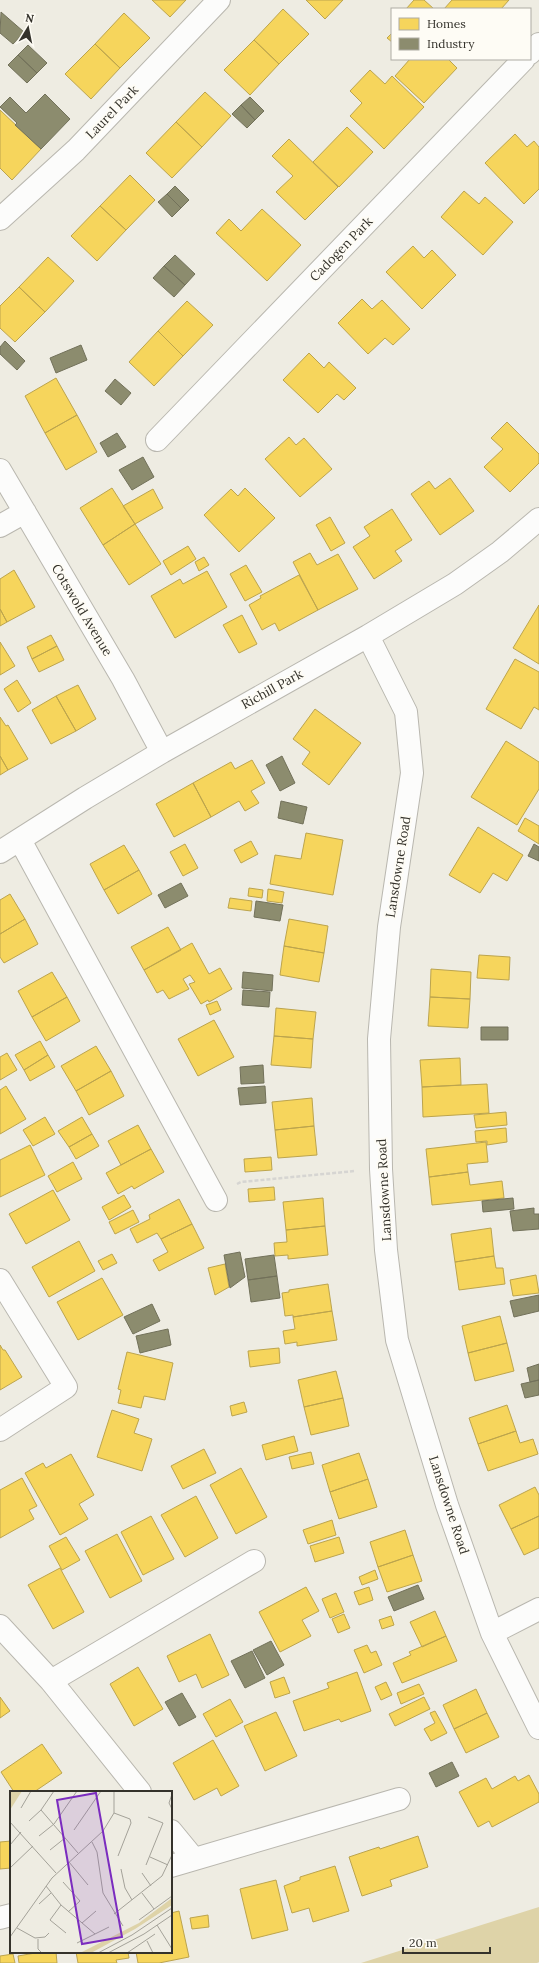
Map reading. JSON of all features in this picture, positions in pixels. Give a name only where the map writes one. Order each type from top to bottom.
[{"type":"street","name":"Laurel Park","points":[[0,220],[76,150],[219,0]]},
{"type":"street","points":[[531,52],[539,44]]},
{"type":"street","name":"Cadogen Park","points":[[157,440],[523,60]]},
{"type":"street","name":"Cotswold Avenue","points":[[0,470],[123,679],[162,752]]},
{"type":"street","points":[[0,526],[25,512]]},
{"type":"street","name":"Richill Park","points":[[0,852],[162,752],[368,636],[455,584],[500,552],[539,519]]},
{"type":"street","name":"Lansdowne Road","points":[[368,636],[406,712],[412,773],[389,927],[379,1038],[382,1169],[386,1250],[397,1340],[447,1505],[492,1633],[539,1728]]},
{"type":"street","points":[[20,840],[216,1200]]},
{"type":"street","points":[[0,1280],[66,1387],[0,1430]]},
{"type":"street","points":[[51,1681],[254,1561]]},
{"type":"street","points":[[492,1633],[539,1609]]},
{"type":"street","points":[[0,1626],[51,1681],[139,1791]]},
{"type":"street","points":[[172,1866],[399,1799]]},
{"type":"street","points":[[172,1832],[194,1859]]},
{"type":"street","points":[[0,1918],[10,1915]]},
{"type":"path","points":[[216,1200],[241,1182],[382,1169]]},
{"type":"shaded area","points":[[539,1907],[539,1962],[537,1963],[361,1963]]},
{"type":"building: Homes","points":[[152,0],[186,0],[170,17]]},
{"type":"building: Homes","points":[[306,0],[343,0],[325,19]]},
{"type":"building: Homes","points":[[414,0],[424,0],[433,8],[407,8]]},
{"type":"building: Homes","points":[[452,0],[509,0],[502,8],[445,8]]},
{"type":"building: Homes","points":[[283,9],[309,34],[279,64],[254,40]]},
{"type":"building: Homes","points":[[124,13],[150,38],[120,68],[95,44]]},
{"type":"building: Homes","points":[[391,34],[391,41],[387,38]]},
{"type":"building: Homes","points":[[254,40],[279,64],[250,95],[224,70]]},
{"type":"building: Homes","points":[[95,44],[120,68],[91,99],[65,74]]},
{"type":"building: Homes","points":[[409,60],[449,60],[457,68],[424,103],[395,76]]},
{"type":"building: Homes","points":[[370,70],[385,84],[392,76],[424,107],[384,149],[350,116],[362,103],[350,91]]},
{"type":"building: Homes","points":[[205,92],[231,116],[202,147],[176,122]]},
{"type":"building: Homes","points":[[0,110],[41,149],[12,180],[0,168]]},
{"type":"building: Homes","points":[[176,122],[202,147],[172,178],[146,153]]},
{"type":"building: Homes","points":[[347,127],[373,152],[339,187],[313,162]]},
{"type":"building: Homes","points":[[515,134],[527,147],[534,141],[539,147],[539,189],[524,204],[485,163]]},
{"type":"building: Homes","points":[[289,139],[338,187],[305,220],[276,192],[293,176],[272,156]]},
{"type":"building: Homes","points":[[130,175],[155,200],[126,230],[100,206]]},
{"type":"building: Homes","points":[[464,191],[479,204],[485,197],[513,222],[483,255],[441,217]]},
{"type":"building: Homes","points":[[100,206],[126,230],[97,261],[71,236]]},
{"type":"building: Homes","points":[[262,209],[301,245],[267,281],[216,233],[229,219],[241,231]]},
{"type":"building: Homes","points":[[413,246],[424,258],[432,250],[456,275],[422,309],[386,272]]},
{"type":"building: Homes","points":[[48,257],[74,281],[45,312],[19,287]]},
{"type":"building: Homes","points":[[19,287],[45,312],[15,342],[0,328],[0,306]]},
{"type":"building: Homes","points":[[362,299],[372,309],[382,300],[410,329],[393,345],[385,338],[368,354],[338,323]]},
{"type":"building: Homes","points":[[187,301],[213,325],[183,356],[158,331]]},
{"type":"building: Homes","points":[[158,331],[183,356],[154,386],[129,362]]},
{"type":"building: Homes","points":[[309,353],[324,368],[329,362],[356,388],[344,400],[337,394],[318,413],[283,380]]},
{"type":"building: Homes","points":[[56,378],[77,415],[45,433],[25,396]]},
{"type":"building: Homes","points":[[77,415],[97,452],[66,470],[45,433]]},
{"type":"building: Homes","points":[[507,422],[539,454],[539,463],[510,492],[484,467],[503,449],[491,438]]},
{"type":"building: Homes","points":[[289,437],[296,445],[304,438],[332,469],[300,497],[265,459]]},
{"type":"building: Homes","points":[[450,478],[474,511],[440,535],[411,494],[429,481],[435,489]]},
{"type":"building: Homes","points":[[112,488],[135,524],[103,545],[80,508]]},
{"type":"building: Homes","points":[[245,488],[275,518],[239,552],[204,515],[231,489],[238,496]]},
{"type":"building: Homes","points":[[153,489],[163,508],[135,524],[123,506]]},
{"type":"building: Homes","points":[[392,509],[412,540],[395,551],[402,561],[374,579],[353,547],[370,536],[364,527]]},
{"type":"building: Homes","points":[[330,517],[345,543],[331,551],[316,525]]},
{"type":"building: Homes","points":[[135,524],[161,564],[129,585],[103,545]]},
{"type":"building: Homes","points":[[188,546],[196,559],[171,575],[163,561]]},
{"type":"building: Homes","points":[[310,553],[317,565],[338,554],[358,589],[318,610],[293,562]]},
{"type":"building: Homes","points":[[204,557],[209,565],[199,571],[195,562]]},
{"type":"building: Homes","points":[[246,565],[262,592],[245,601],[230,574]]},
{"type":"building: Homes","points":[[14,570],[35,607],[7,622],[0,609],[0,579]]},
{"type":"building: Homes","points":[[207,571],[227,607],[175,638],[151,596],[180,579],[183,584]]},
{"type":"building: Homes","points":[[299,575],[318,610],[279,631],[275,623],[262,630],[249,605],[261,598],[260,596]]},
{"type":"building: Homes","points":[[539,605],[539,664],[513,648]]},
{"type":"building: Homes","points":[[0,609],[7,622],[0,626]]},
{"type":"building: Homes","points":[[242,615],[257,644],[239,653],[223,625]]},
{"type":"building: Homes","points":[[51,635],[57,646],[32,659],[27,647]]},
{"type":"building: Homes","points":[[0,642],[15,666],[0,675]]},
{"type":"building: Homes","points":[[57,646],[64,660],[39,672],[32,659]]},
{"type":"building: Homes","points":[[515,659],[539,672],[539,710],[534,707],[521,729],[486,709]]},
{"type":"building: Homes","points":[[17,680],[31,703],[18,712],[4,689]]},
{"type":"building: Homes","points":[[78,685],[96,719],[76,731],[56,696]]},
{"type":"building: Homes","points":[[56,696],[76,731],[51,744],[32,710]]},
{"type":"building: Homes","points":[[315,709],[361,743],[329,785],[302,764],[310,752],[293,739]]},
{"type":"building: Homes","points":[[0,717],[6,726],[8,725],[28,759],[8,770],[0,756]]},
{"type":"building: Homes","points":[[506,741],[539,762],[539,789],[517,825],[471,797]]},
{"type":"building: Homes","points":[[0,756],[8,770],[0,775]]},
{"type":"building: Homes","points":[[252,760],[265,783],[251,791],[259,803],[245,811],[239,801],[211,817],[193,783],[231,762],[235,769]]},
{"type":"building: Homes","points":[[193,783],[211,817],[174,837],[156,804]]},
{"type":"building: Homes","points":[[525,818],[539,826],[539,844],[518,831]]},
{"type":"building: Homes","points":[[478,827],[523,855],[507,881],[493,873],[480,893],[449,875]]},
{"type":"building: Homes","points":[[306,833],[343,840],[333,895],[270,884],[275,855],[301,859]]},
{"type":"building: Homes","points":[[251,841],[258,854],[241,863],[234,850]]},
{"type":"building: Homes","points":[[185,844],[198,868],[183,876],[170,852]]},
{"type":"building: Homes","points":[[124,845],[139,870],[104,890],[90,864]]},
{"type":"building: Homes","points":[[139,870],[152,894],[118,914],[104,890]]},
{"type":"building: Homes","points":[[249,888],[263,890],[262,898],[248,896]]},
{"type":"building: Homes","points":[[268,889],[284,892],[282,903],[267,901]]},
{"type":"building: Homes","points":[[10,894],[25,919],[0,934],[0,900]]},
{"type":"building: Homes","points":[[230,898],[252,901],[251,911],[228,908]]},
{"type":"building: Homes","points":[[25,919],[38,944],[4,963],[0,957],[0,934]]},
{"type":"building: Homes","points":[[289,919],[328,926],[324,953],[284,946]]},
{"type":"building: Homes","points":[[168,927],[181,950],[144,970],[131,947]]},
{"type":"building: Homes","points":[[192,943],[209,974],[220,968],[232,989],[209,1002],[208,1000],[201,1004],[189,984],[195,982],[190,975],[183,979],[189,989],[169,999],[163,990],[157,993],[144,970]]},
{"type":"building: Homes","points":[[284,946],[324,953],[319,982],[280,975]]},
{"type":"building: Homes","points":[[479,955],[510,957],[509,980],[477,978]]},
{"type":"building: Homes","points":[[431,969],[471,972],[470,999],[430,997]]},
{"type":"building: Homes","points":[[52,972],[67,997],[32,1017],[18,991]]},
{"type":"building: Homes","points":[[67,997],[80,1021],[46,1041],[32,1017]]},
{"type":"building: Homes","points":[[430,997],[470,999],[468,1028],[428,1026]]},
{"type":"building: Homes","points":[[217,1001],[221,1010],[210,1015],[206,1005]]},
{"type":"building: Homes","points":[[276,1008],[316,1012],[313,1039],[274,1036]]},
{"type":"building: Homes","points":[[214,1020],[234,1057],[198,1076],[178,1039]]},
{"type":"building: Homes","points":[[274,1036],[313,1039],[311,1068],[271,1065]]},
{"type":"building: Homes","points":[[40,1041],[48,1055],[24,1070],[15,1055]]},
{"type":"building: Homes","points":[[96,1046],[111,1071],[76,1091],[61,1066]]},
{"type":"building: Homes","points":[[7,1053],[17,1070],[0,1080],[0,1057]]},
{"type":"building: Homes","points":[[48,1055],[55,1067],[30,1081],[24,1070]]},
{"type":"building: Homes","points":[[460,1058],[461,1085],[422,1087],[420,1060]]},
{"type":"building: Homes","points":[[111,1071],[124,1096],[89,1115],[76,1091]]},
{"type":"building: Homes","points":[[487,1084],[489,1113],[423,1117],[422,1087]]},
{"type":"building: Homes","points":[[6,1086],[26,1119],[0,1134],[0,1090]]},
{"type":"building: Homes","points":[[312,1098],[314,1126],[275,1130],[272,1102]]},
{"type":"building: Homes","points":[[506,1112],[507,1125],[476,1128],[474,1115]]},
{"type":"building: Homes","points":[[45,1117],[55,1134],[33,1146],[23,1130]]},
{"type":"building: Homes","points":[[82,1117],[92,1134],[69,1147],[58,1131]]},
{"type":"building: Homes","points":[[138,1125],[151,1149],[121,1165],[108,1141]]},
{"type":"building: Homes","points":[[314,1126],[317,1155],[278,1158],[275,1130]]},
{"type":"building: Homes","points":[[506,1128],[507,1142],[487,1145],[487,1141],[476,1142],[475,1131]]},
{"type":"building: Homes","points":[[92,1134],[99,1146],[76,1159],[69,1147]]},
{"type":"building: Homes","points":[[486,1142],[488,1162],[467,1164],[468,1172],[429,1177],[426,1149]]},
{"type":"building: Homes","points":[[30,1145],[45,1175],[0,1197],[0,1160]]},
{"type":"building: Homes","points":[[151,1149],[164,1172],[134,1189],[132,1186],[118,1194],[106,1173]]},
{"type":"building: Homes","points":[[271,1157],[272,1170],[245,1172],[244,1159]]},
{"type":"building: Homes","points":[[73,1162],[82,1179],[57,1192],[48,1176]]},
{"type":"building: Homes","points":[[468,1172],[470,1185],[502,1181],[504,1198],[432,1205],[429,1177]]},
{"type":"building: Homes","points":[[274,1187],[275,1200],[249,1202],[248,1189]]},
{"type":"building: Homes","points":[[53,1190],[70,1220],[26,1244],[9,1214]]},
{"type":"building: Homes","points":[[124,1195],[131,1207],[109,1220],[102,1207]]},
{"type":"building: Homes","points":[[323,1198],[325,1226],[286,1230],[283,1202]]},
{"type":"building: Homes","points":[[179,1199],[192,1224],[161,1239],[157,1233],[137,1243],[130,1229],[150,1219],[149,1215]]},
{"type":"building: Homes","points":[[133,1210],[139,1222],[115,1234],[109,1222]]},
{"type":"building: Homes","points":[[192,1224],[204,1248],[159,1271],[153,1260],[168,1252],[161,1239]]},
{"type":"building: Homes","points":[[325,1226],[328,1255],[288,1259],[288,1255],[275,1256],[274,1243],[287,1242],[286,1230]]},
{"type":"building: Homes","points":[[491,1228],[494,1256],[455,1262],[451,1234]]},
{"type":"building: Homes","points":[[79,1241],[95,1271],[49,1297],[32,1267]]},
{"type":"building: Homes","points":[[112,1254],[117,1263],[103,1270],[98,1261]]},
{"type":"building: Homes","points":[[494,1256],[496,1268],[503,1268],[505,1284],[459,1290],[455,1262]]},
{"type":"building: Homes","points":[[225,1264],[229,1287],[215,1295],[208,1268]]},
{"type":"building: Homes","points":[[536,1275],[539,1293],[513,1296],[510,1280]]},
{"type":"building: Homes","points":[[102,1278],[123,1315],[78,1340],[57,1302]]},
{"type":"building: Homes","points":[[328,1284],[332,1311],[293,1317],[293,1315],[285,1316],[282,1293],[289,1292],[289,1290]]},
{"type":"building: Homes","points":[[332,1311],[337,1340],[297,1346],[297,1342],[285,1344],[283,1331],[295,1329],[293,1317]]},
{"type":"building: Homes","points":[[500,1316],[507,1343],[468,1353],[462,1326]]},
{"type":"building: Homes","points":[[507,1343],[514,1371],[475,1381],[468,1353]]},
{"type":"building: Homes","points":[[0,1345],[3,1350],[5,1350],[22,1377],[0,1390]]},
{"type":"building: Homes","points":[[279,1348],[280,1363],[250,1367],[248,1351]]},
{"type":"building: Homes","points":[[127,1352],[173,1363],[165,1400],[144,1396],[141,1408],[118,1403],[121,1390],[118,1389]]},
{"type":"building: Homes","points":[[336,1371],[343,1398],[304,1407],[298,1380]]},
{"type":"building: Homes","points":[[343,1398],[349,1426],[311,1435],[304,1407]]},
{"type":"building: Homes","points":[[244,1402],[247,1412],[232,1416],[230,1406]]},
{"type":"building: Homes","points":[[507,1405],[516,1431],[478,1444],[469,1418]]},
{"type":"building: Homes","points":[[112,1410],[139,1419],[134,1433],[152,1439],[142,1471],[97,1457]]},
{"type":"building: Homes","points":[[516,1431],[520,1443],[533,1439],[538,1454],[488,1471],[478,1444]]},
{"type":"building: Homes","points":[[294,1436],[298,1451],[266,1460],[262,1445]]},
{"type":"building: Homes","points":[[204,1449],[216,1473],[183,1489],[171,1466]]},
{"type":"building: Homes","points":[[311,1452],[314,1464],[292,1469],[289,1457]]},
{"type":"building: Homes","points":[[359,1453],[368,1479],[330,1492],[322,1465]]},
{"type":"building: Homes","points":[[71,1454],[94,1495],[79,1504],[88,1519],[60,1535],[25,1473],[43,1463],[46,1468]]},
{"type":"building: Homes","points":[[241,1468],[267,1517],[236,1534],[210,1485]]},
{"type":"building: Homes","points":[[22,1478],[37,1506],[29,1510],[34,1519],[0,1538],[0,1490]]},
{"type":"building: Homes","points":[[368,1479],[377,1507],[339,1519],[330,1492]]},
{"type":"building: Homes","points":[[535,1487],[539,1495],[539,1516],[511,1529],[499,1505]]},
{"type":"building: Homes","points":[[196,1496],[218,1538],[185,1557],[161,1515]]},
{"type":"building: Homes","points":[[151,1516],[174,1559],[143,1575],[121,1532]]},
{"type":"building: Homes","points":[[539,1516],[539,1548],[524,1555],[511,1529]]},
{"type":"building: Homes","points":[[332,1520],[336,1535],[308,1544],[303,1530]]},
{"type":"building: Homes","points":[[405,1530],[413,1555],[378,1567],[370,1542]]},
{"type":"building: Homes","points":[[117,1534],[142,1581],[110,1598],[85,1551]]},
{"type":"building: Homes","points":[[66,1537],[80,1560],[62,1570],[49,1546]]},
{"type":"building: Homes","points":[[339,1537],[344,1553],[315,1562],[310,1546]]},
{"type":"building: Homes","points":[[413,1555],[422,1581],[387,1592],[378,1567]]},
{"type":"building: Homes","points":[[60,1568],[84,1612],[53,1629],[28,1585]]},
{"type":"building: Homes","points":[[375,1570],[378,1579],[362,1585],[359,1577]]},
{"type":"building: Homes","points":[[306,1587],[319,1611],[302,1620],[311,1636],[280,1652],[259,1612]]},
{"type":"building: Homes","points":[[369,1587],[373,1600],[359,1605],[354,1592]]},
{"type":"building: Homes","points":[[336,1593],[344,1612],[330,1618],[322,1599]]},
{"type":"building: Homes","points":[[435,1611],[446,1636],[422,1647],[410,1622]]},
{"type":"building: Homes","points":[[344,1614],[350,1628],[338,1633],[332,1619]]},
{"type":"building: Homes","points":[[391,1616],[394,1625],[382,1629],[379,1620]]},
{"type":"building: Homes","points":[[210,1634],[229,1675],[202,1688],[196,1674],[179,1682],[167,1656]]},
{"type":"building: Homes","points":[[446,1636],[457,1661],[402,1683],[393,1663],[411,1655],[409,1652]]},
{"type":"building: Homes","points":[[367,1645],[371,1653],[376,1651],[382,1665],[364,1673],[354,1650]]},
{"type":"building: Homes","points":[[138,1667],[163,1709],[134,1726],[110,1684]]},
{"type":"building: Homes","points":[[357,1672],[371,1711],[341,1722],[339,1719],[304,1731],[293,1701],[329,1688],[327,1683]]},
{"type":"building: Homes","points":[[284,1677],[290,1693],[275,1698],[270,1682]]},
{"type":"building: Homes","points":[[386,1682],[392,1695],[381,1700],[375,1687]]},
{"type":"building: Homes","points":[[419,1684],[424,1694],[401,1704],[397,1693]]},
{"type":"building: Homes","points":[[476,1689],[487,1713],[454,1729],[443,1705]]},
{"type":"building: Homes","points":[[0,1697],[10,1711],[0,1718]]},
{"type":"building: Homes","points":[[424,1697],[430,1709],[395,1726],[389,1714]]},
{"type":"building: Homes","points":[[230,1699],[243,1722],[216,1737],[203,1714]]},
{"type":"building: Homes","points":[[435,1711],[447,1733],[431,1741],[424,1729],[435,1723],[430,1713]]},
{"type":"building: Homes","points":[[276,1712],[297,1756],[265,1771],[244,1726]]},
{"type":"building: Homes","points":[[487,1713],[499,1737],[466,1753],[454,1729]]},
{"type":"building: Homes","points":[[213,1740],[239,1786],[221,1796],[217,1788],[194,1800],[173,1763]]},
{"type":"building: Homes","points":[[42,1744],[62,1773],[35,1791],[13,1791],[1,1772]]},
{"type":"building: Homes","points":[[529,1775],[539,1794],[539,1802],[492,1827],[489,1821],[478,1827],[459,1792],[486,1778],[492,1789],[515,1776],[518,1781]]},
{"type":"building: Homes","points":[[418,1836],[428,1867],[390,1880],[392,1886],[362,1896],[349,1857],[379,1847],[380,1849]]},
{"type":"building: Homes","points":[[10,1841],[10,1868],[0,1869],[0,1842]]},
{"type":"building: Homes","points":[[335,1866],[349,1911],[313,1922],[309,1908],[292,1913],[284,1886],[300,1880],[300,1877]]},
{"type":"building: Homes","points":[[276,1880],[288,1930],[252,1939],[240,1889]]},
{"type":"building: Homes","points":[[179,1911],[189,1957],[159,1963],[138,1963],[136,1953],[172,1953],[172,1913]]},
{"type":"building: Homes","points":[[208,1915],[209,1927],[192,1929],[190,1918]]},
{"type":"building: Homes","points":[[35,1953],[56,1953],[57,1963],[19,1963],[18,1956]]},
{"type":"building: Homes","points":[[76,1953],[128,1953],[129,1958],[116,1960],[117,1963],[78,1963]]},
{"type":"building: Homes","points":[[13,1954],[15,1963],[0,1963],[0,1956]]},
{"type":"building: Industry","points":[[1,12],[24,32],[13,44],[0,33]]},
{"type":"building: Industry","points":[[28,45],[47,63],[37,73],[18,55]]},
{"type":"building: Industry","points":[[18,55],[37,73],[27,83],[8,65]]},
{"type":"building: Industry","points":[[45,94],[70,119],[41,149],[15,125],[17,123],[0,107],[10,97],[26,113]]},
{"type":"building: Industry","points":[[250,97],[264,111],[255,120],[241,105]]},
{"type":"building: Industry","points":[[241,105],[255,120],[247,128],[232,114]]},
{"type":"building: Industry","points":[[175,186],[189,200],[181,208],[167,194]]},
{"type":"building: Industry","points":[[167,194],[181,208],[172,217],[158,202]]},
{"type":"building: Industry","points":[[175,255],[195,274],[185,285],[164,266]]},
{"type":"building: Industry","points":[[164,266],[185,285],[174,297],[153,278]]},
{"type":"building: Industry","points":[[5,341],[25,361],[17,370],[0,354],[0,347]]},
{"type":"building: Industry","points":[[81,345],[87,360],[56,373],[50,358]]},
{"type":"building: Industry","points":[[115,379],[131,393],[121,405],[105,391]]},
{"type":"building: Industry","points":[[117,433],[126,447],[108,457],[100,443]]},
{"type":"building: Industry","points":[[143,457],[154,477],[132,490],[119,470]]},
{"type":"building: Industry","points":[[282,756],[295,783],[280,791],[266,765]]},
{"type":"building: Industry","points":[[281,801],[307,807],[303,824],[278,818]]},
{"type":"building: Industry","points":[[534,844],[539,847],[539,861],[528,856]]},
{"type":"building: Industry","points":[[181,883],[188,896],[165,908],[158,895]]},
{"type":"building: Industry","points":[[256,901],[283,905],[280,921],[254,917]]},
{"type":"building: Industry","points":[[243,972],[273,975],[272,991],[242,988]]},
{"type":"building: Industry","points":[[243,990],[270,992],[269,1007],[242,1005]]},
{"type":"building: Industry","points":[[481,1027],[508,1027],[508,1040],[481,1040]]},
{"type":"building: Industry","points":[[263,1065],[264,1083],[241,1084],[240,1067]]},
{"type":"building: Industry","points":[[265,1086],[266,1103],[240,1105],[238,1088]]},
{"type":"building: Industry","points":[[513,1198],[514,1209],[483,1212],[482,1201]]},
{"type":"building: Industry","points":[[534,1208],[534,1214],[539,1214],[539,1229],[513,1231],[510,1211]]},
{"type":"building: Industry","points":[[240,1252],[245,1277],[230,1288],[224,1255]]},
{"type":"building: Industry","points":[[274,1255],[277,1276],[248,1280],[245,1259]]},
{"type":"building: Industry","points":[[277,1276],[280,1298],[251,1302],[248,1280]]},
{"type":"building: Industry","points":[[539,1295],[539,1311],[514,1317],[510,1301]]},
{"type":"building: Industry","points":[[152,1304],[160,1321],[133,1334],[124,1317]]},
{"type":"building: Industry","points":[[168,1329],[171,1345],[140,1353],[136,1336]]},
{"type":"building: Industry","points":[[539,1364],[539,1380],[530,1382],[527,1368]]},
{"type":"building: Industry","points":[[539,1380],[539,1395],[525,1398],[521,1384]]},
{"type":"building: Industry","points":[[418,1585],[424,1599],[394,1611],[388,1597]]},
{"type":"building: Industry","points":[[271,1641],[284,1665],[267,1675],[253,1650]]},
{"type":"building: Industry","points":[[252,1651],[265,1678],[245,1688],[231,1661]]},
{"type":"building: Industry","points":[[182,1693],[196,1717],[179,1726],[165,1702]]},
{"type":"building: Industry","points":[[452,1762],[459,1776],[436,1787],[429,1773]]}]
